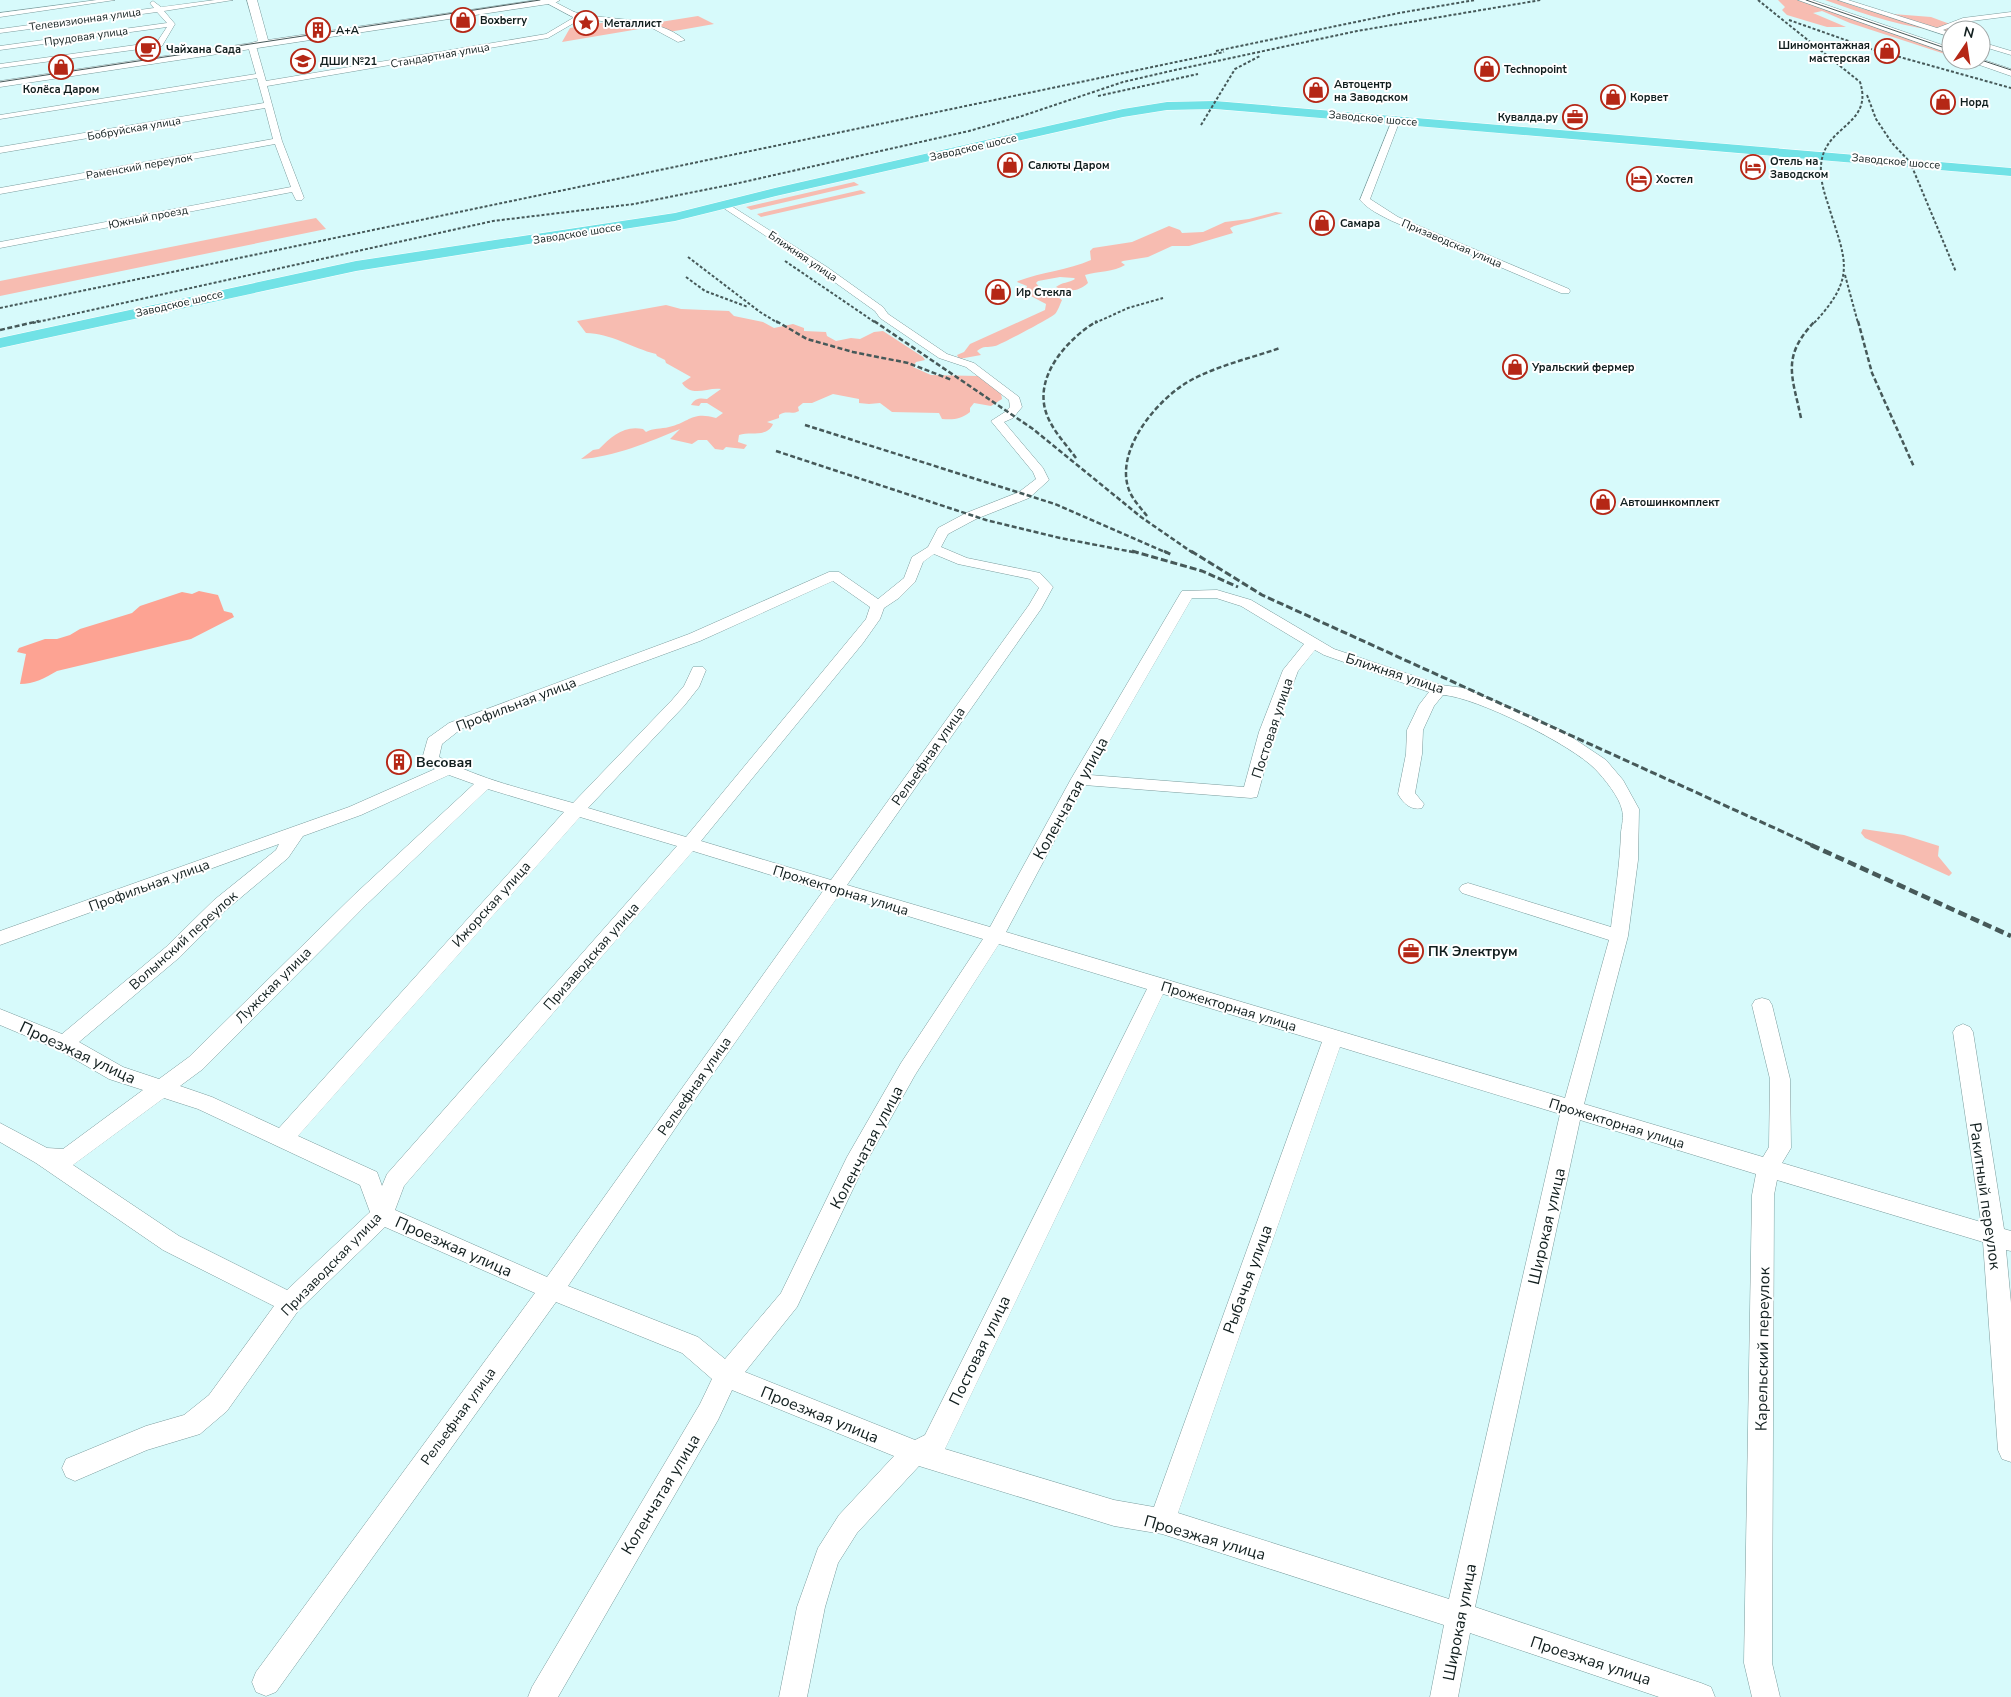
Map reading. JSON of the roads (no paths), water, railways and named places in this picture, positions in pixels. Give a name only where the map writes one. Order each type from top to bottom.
[{"type":"main road","points":[[0,84],[257,43],[281,42],[549,0]]},
{"type":"main road","points":[[1803,0],[1839,6],[1941,47]]},
{"type":"main road","points":[[1812,0],[1839,6],[1941,43]]},
{"type":"main road","points":[[243,4],[257,43]]},
{"type":"main road","points":[[248,34],[257,43]]},
{"type":"main road","points":[[1991,60],[2011,67]]},
{"type":"main road","points":[[1991,66],[2011,73]]},
{"type":"main road","name":"Заводское шоссе","points":[[0,343],[339,269],[675,217],[1123,113],[1167,106],[1214,105],[1959,166],[2011,172]]},
{"type":"main road","name":"Заводское шоссе","points":[[1959,166],[2011,167]]},
{"type":"street","points":[[0,15],[80,2],[112,0]]},
{"type":"street","points":[[0,66],[159,44],[172,24],[151,0]]},
{"type":"street","points":[[549,0],[574,14],[586,18],[654,26],[681,40]]},
{"type":"street","name":"Телевизионная улица","points":[[0,31],[160,9],[243,4]]},
{"type":"street","points":[[1839,6],[1941,31]]},
{"type":"street","name":"Стандартная улица","points":[[0,117],[548,36],[577,19],[574,14]]},
{"type":"street","points":[[1938,30],[1964,20],[2011,14]]},
{"type":"street","name":"Прудовая улица","points":[[0,48],[172,24]]},
{"type":"street","points":[[257,43],[262,79],[278,141],[300,199]]},
{"type":"street","points":[[1991,47],[2011,54]]},
{"type":"street","name":"Бобруйская улица","points":[[0,150],[269,105]]},
{"type":"street","name":"Призаводская улица","points":[[1396,120],[1365,200],[1373,207],[1395,219],[1565,291]]},
{"type":"street","name":"Раменский переулок","points":[[0,191],[278,141]]},
{"type":"street","name":"Южный проезд","points":[[0,245],[296,189]]},
{"type":"street","name":"Ближняя улица","points":[[725,205],[815,264],[879,309],[884,316],[921,342],[943,356],[970,365],[1015,399],[1016,407],[1009,415],[997,421]]},
{"type":"street","name":"Призаводская улица","points":[[75,1468],[146,1438],[191,1425],[218,1403],[290,1302],[382,1214],[395,1181],[689,844],[858,640],[873,619],[878,606],[894,595],[910,579],[917,560],[933,549],[943,530],[971,516],[1024,495],[1043,480],[1039,471],[997,421]]},
{"type":"street","name":"Рельефная улица","points":[[266,1682],[552,1290],[682,1102],[1036,606],[1046,587],[1035,576],[964,561],[933,549]]},
{"type":"street","name":"Профильная улица","points":[[448,769],[430,759],[434,742],[455,726],[694,637],[788,598],[834,575],[864,594],[878,606]]},
{"type":"street","name":"Ближняя улица","points":[[1187,594],[1217,594],[1246,603],[1329,652],[1439,690],[1459,691],[1523,718],[1555,734],[1600,764]]},
{"type":"street","name":"Коленчатая улица","points":[[542,1697],[709,1412],[726,1376],[789,1300],[855,1163],[908,1069],[995,936],[1079,779],[1187,594]]},
{"type":"street","name":"Постовая улица","points":[[1079,779],[1251,793],[1267,732],[1291,670],[1313,642]]},
{"type":"street","name":"Ижорская улица","points":[[283,1138],[576,810],[678,703],[691,687],[698,670]]},
{"type":"street","points":[[1416,804],[1406,794],[1414,754],[1416,730],[1427,706],[1439,690]]},
{"type":"street","name":"Широкая улица","points":[[1444,1697],[1459,1616],[1572,1109],[1619,936],[1629,860],[1631,809],[1618,784],[1600,764]]},
{"type":"street","name":"Профильная улица","points":[[0,938],[355,812],[448,769]]},
{"type":"street","name":"Прожекторная улица","points":[[448,769],[485,783],[2002,1239]]},
{"type":"street","name":"Лужская улица","points":[[44,1157],[67,1158],[196,1063],[361,899],[485,783]]},
{"type":"street","name":"Волынский переулок","points":[[64,1042],[173,952],[220,905],[282,854],[296,833]]},
{"type":"street","points":[[1468,889],[1619,936]]},
{"type":"street","name":"Постовая улица","points":[[793,1697],[811,1607],[827,1556],[848,1524],[915,1452],[934,1444],[1158,985]]},
{"type":"street","name":"Карельский переулок","points":[[1762,1005],[1772,1036],[1780,1079],[1780,1148],[1768,1168],[1763,1195],[1758,1663],[1766,1697]]},
{"type":"street","name":"Проезжая улица","points":[[0,1017],[64,1042],[116,1073],[205,1103],[369,1179],[382,1214],[552,1290],[690,1345],[726,1376],[915,1452],[1114,1513],[1162,1521],[1459,1616],[1700,1697]]},
{"type":"street","name":"Ракитный переулок","points":[[1963,1032],[2002,1239],[2011,1450]]},
{"type":"street","name":"Рыбачья улица","points":[[1162,1521],[1333,1038]]},
{"type":"street","points":[[0,1132],[44,1157],[171,1242],[290,1302]]},
{"type":"tram line","points":[[0,82],[540,0]]},
{"type":"tram line","points":[[1806,0],[1941,47]]},
{"type":"tram line","points":[[1991,63],[2011,70]]},
{"type":"railway","points":[[1216,51],[1399,13],[1475,0]]},
{"type":"railway","points":[[33,323],[493,221],[634,204],[739,183],[969,131],[1022,116],[1123,82],[1175,70],[1357,31],[1541,0]]},
{"type":"railway","points":[[1758,0],[1860,82],[1862,97],[1860,108],[1830,142],[1824,152],[1821,166],[1825,195],[1843,254],[1844,267],[1837,292],[1828,307],[1814,323]]},
{"type":"railway","points":[[1789,20],[1871,49],[2011,88]]},
{"type":"railway","points":[[0,308],[1224,52]]},
{"type":"railway","points":[[1201,125],[1235,69],[1260,56]]},
{"type":"railway","points":[[1098,96],[1198,74]]},
{"type":"railway","points":[[1867,95],[1876,119],[1892,143],[1910,162],[1956,272]]},
{"type":"railway","points":[[688,257],[760,312],[778,323]]},
{"type":"railway","points":[[785,261],[876,323]]},
{"type":"railway","points":[[1845,275],[1858,323]]},
{"type":"railway","points":[[686,277],[705,291],[748,307]]},
{"type":"railway","points":[[1095,323],[1128,308],[1163,298]]},
{"type":"railway","points":[[0,330],[39,321]]},
{"type":"railway","points":[[776,321],[807,339],[853,352],[908,363],[952,380]]},
{"type":"railway","points":[[874,321],[1033,429],[1141,517],[1193,553]]},
{"type":"railway","points":[[1076,458],[1058,435],[1047,416],[1044,396],[1045,382],[1057,358],[1066,347],[1086,328],[1097,321]]},
{"type":"railway","points":[[1801,418],[1793,378],[1793,356],[1797,345],[1815,321]]},
{"type":"railway","points":[[1858,321],[1872,373],[1914,467]]},
{"type":"railway","points":[[1147,516],[1129,491],[1126,472],[1128,456],[1135,440],[1155,410],[1180,387],[1203,374],[1280,348]]},
{"type":"railway","points":[[805,425],[1055,504],[1167,553]]},
{"type":"railway","points":[[776,451],[986,520],[1060,538],[1138,553]]},
{"type":"railway","points":[[1132,551],[1202,571],[1238,587]]},
{"type":"railway","points":[[1164,551],[1172,555]]},
{"type":"railway","points":[[1191,551],[1262,595],[1814,846]]},
{"type":"railway","points":[[1811,845],[2011,936]]},
{"type":"place","name":"Boxberry","points":[[463,20]]},
{"type":"place","name":"Металлист","points":[[586,23]]},
{"type":"place","name":"А+A","points":[[318,30]]},
{"type":"place","name":"Чайхана Сада","points":[[148,49]]},
{"type":"place","name":"Шиномонтажная мастерская","points":[[1887,51]]},
{"type":"place","name":"ДШИ №21","points":[[303,61]]},
{"type":"place","name":"Колёса Даром","points":[[61,67]]},
{"type":"place","name":"Technopoint","points":[[1487,69]]},
{"type":"place","name":"Автоцентр на Заводском","points":[[1316,90]]},
{"type":"place","name":"Корвет","points":[[1613,97]]},
{"type":"place","name":"Норд","points":[[1943,102]]},
{"type":"place","name":"Кувалда.ру","points":[[1575,117]]},
{"type":"place","name":"Салюты Даром","points":[[1010,165]]},
{"type":"place","name":"Отель на Заводском","points":[[1753,167]]},
{"type":"place","name":"Хостел","points":[[1639,179]]},
{"type":"place","name":"Самара","points":[[1322,223]]},
{"type":"place","name":"Ир Стекла","points":[[998,292]]},
{"type":"place","name":"Уральский фермер","points":[[1515,367]]},
{"type":"place","name":"Автошинкомплект","points":[[1603,502]]},
{"type":"place","name":"Весовая","points":[[399,762]]},
{"type":"place","name":"ПК Электрум","points":[[1411,951]]}]
